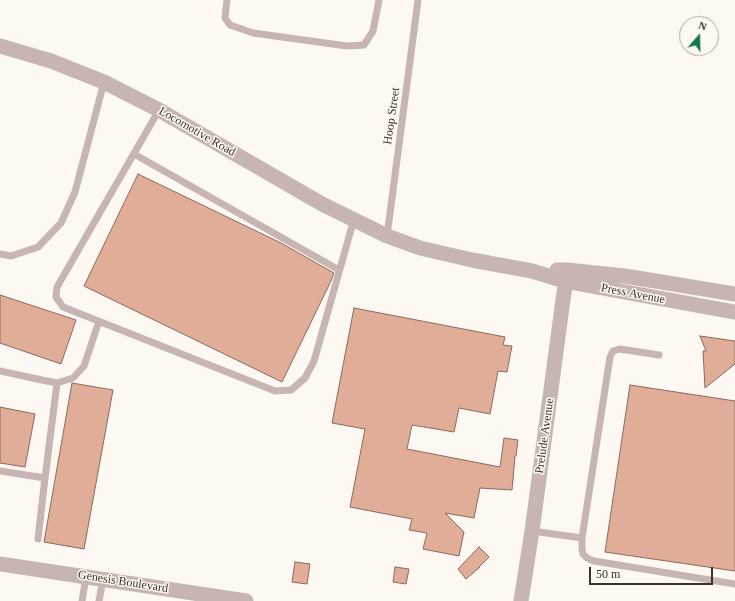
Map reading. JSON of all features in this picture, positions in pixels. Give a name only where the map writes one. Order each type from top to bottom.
[{"type":"street","name":"Locomotive Road","points":[[0,46],[51,61],[104,82],[159,110],[322,204],[387,236]]},
{"type":"street","name":"Press Avenue","points":[[387,236],[420,248],[472,260],[532,271],[566,275],[625,276],[735,294]]},
{"type":"street","name":"Press Avenue","points":[[566,275],[696,305],[735,312]]},
{"type":"street","name":"Prelude Avenue","points":[[521,601],[532,531],[566,275]]},
{"type":"street","points":[[696,305],[700,288]]},
{"type":"street","name":"Genesis Boulevard","points":[[0,564],[246,601]]},
{"type":"lane","points":[[227,0],[225,18],[230,25],[253,33],[347,46],[364,45],[373,30],[379,0]]},
{"type":"lane","name":"Hoop Street","points":[[387,236],[418,0]]},
{"type":"lane","points":[[0,254],[11,256],[38,247],[61,222],[75,192],[104,82]]},
{"type":"lane","points":[[159,110],[57,287],[56,297],[63,307],[275,391],[291,390],[306,378],[314,361],[354,220]]},
{"type":"lane","points":[[134,154],[339,270]]},
{"type":"lane","points":[[0,371],[57,383],[73,378],[84,366],[99,321]]},
{"type":"lane","points":[[659,355],[620,349],[613,351],[610,357],[582,538],[583,554],[587,558],[594,561],[735,584]]},
{"type":"lane","points":[[38,539],[57,383]]},
{"type":"lane","points":[[0,471],[45,478]]},
{"type":"lane","points":[[532,531],[582,538]]},
{"type":"lane","points":[[82,601],[86,577]]},
{"type":"lane","points":[[99,601],[103,579]]},
{"type":"building","points":[[138,174],[281,243],[334,273],[282,382],[84,286]]},
{"type":"building","points":[[0,295],[76,320],[61,364],[0,343]]},
{"type":"building","points":[[354,308],[505,337],[503,345],[512,346],[507,372],[498,371],[490,414],[459,408],[454,432],[412,425],[407,449],[500,467],[504,438],[518,440],[512,490],[480,488],[474,518],[445,513],[464,532],[459,556],[423,549],[427,533],[409,530],[412,519],[350,507],[365,429],[332,423]]},
{"type":"building","points":[[700,336],[735,341],[735,364],[705,388],[703,351],[706,351]]},
{"type":"building","points":[[72,383],[113,390],[84,549],[44,542]]},
{"type":"building","points":[[630,385],[735,401],[735,571],[605,552]]},
{"type":"building","points":[[0,407],[35,414],[25,467],[0,463]]},
{"type":"building","points":[[479,547],[489,557],[466,579],[458,569]]},
{"type":"building","points":[[295,562],[310,564],[307,584],[292,582]]},
{"type":"building","points":[[395,567],[409,569],[406,584],[393,582]]}]
